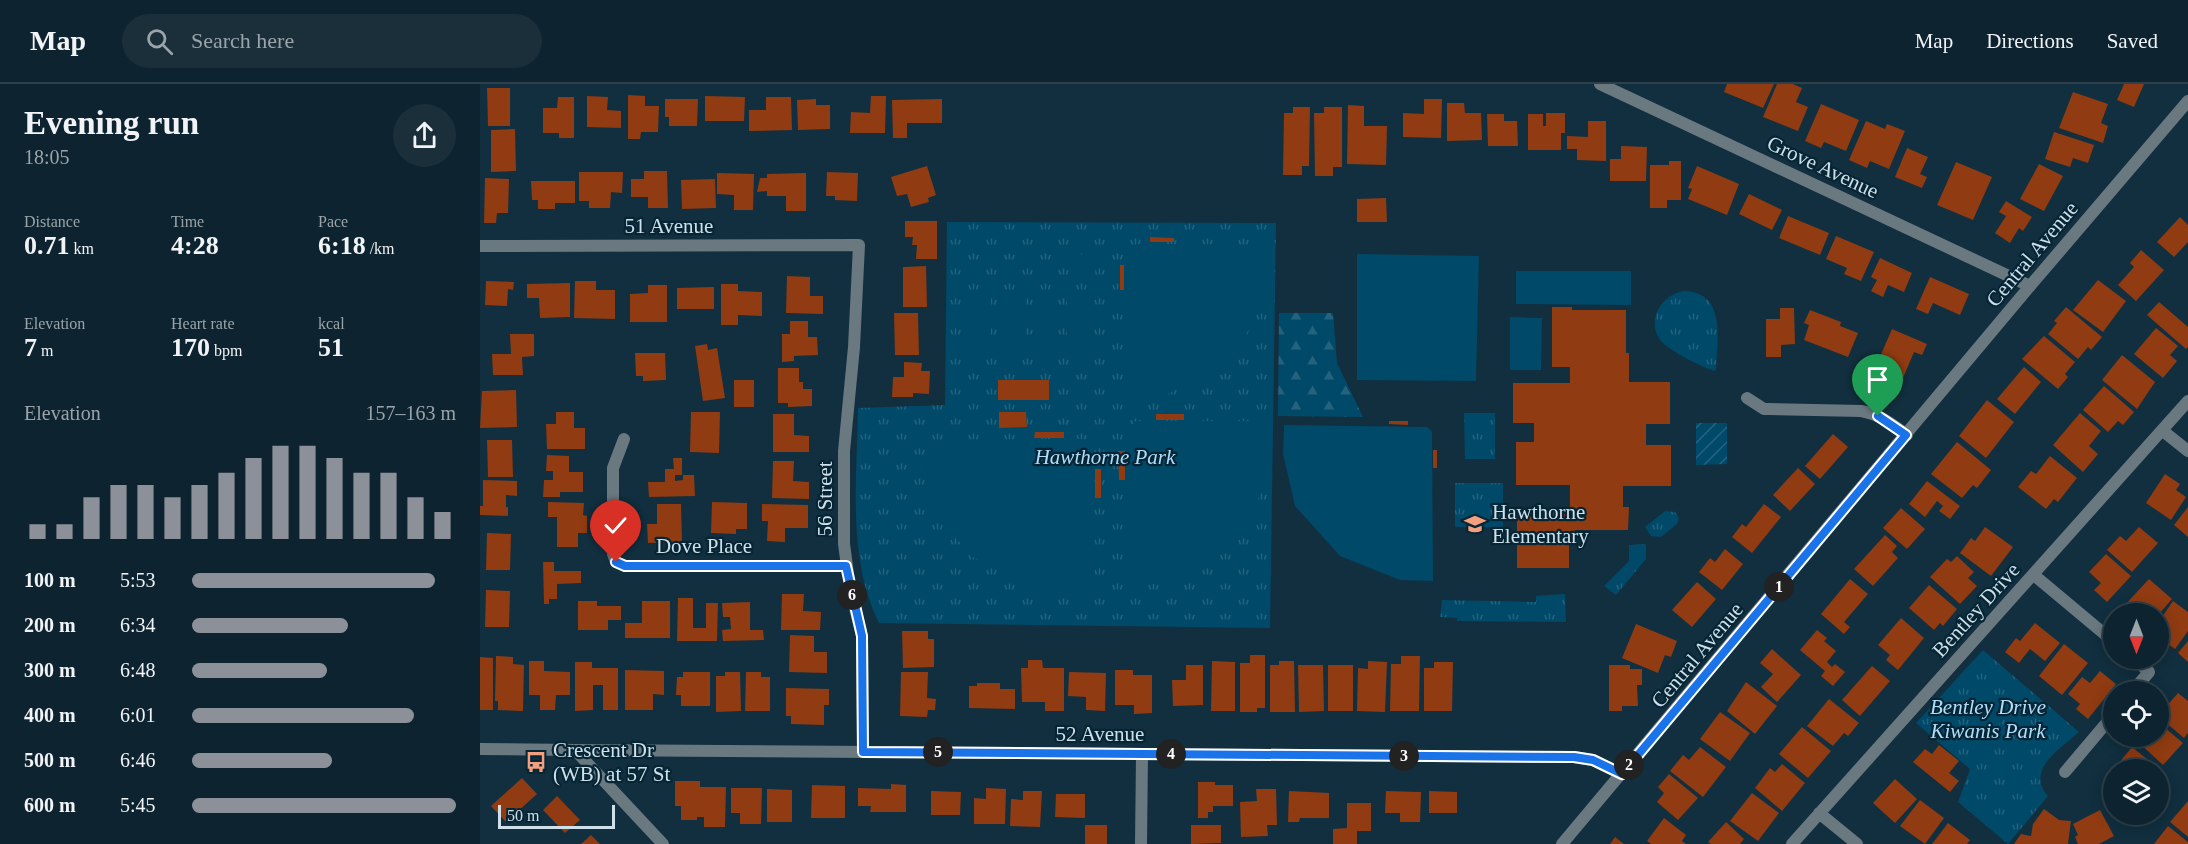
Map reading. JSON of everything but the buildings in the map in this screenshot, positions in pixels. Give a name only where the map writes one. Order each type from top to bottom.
[{"type":"street","name":"Grove Avenue","points":[[1600,84],[2030,286]]},
{"type":"street","name":"Central Avenue","points":[[1562,844],[2188,101]]},
{"type":"street","name":"51 Avenue","points":[[480,246],[859,245]]},
{"type":"street","name":"56 Street","points":[[859,245],[854,347],[844,451],[844,544],[846,566],[862,636],[863,752]]},
{"type":"street","points":[[1747,398],[1769,410],[1870,412],[1886,420],[1906,435]]},
{"type":"street","name":"Bentley Drive","points":[[1792,844],[2188,401]]},
{"type":"street","points":[[2163,431],[2188,451]]},
{"type":"street","name":"Dove Place","points":[[624,439],[613,468],[613,554],[616,562],[625,566],[846,566]]},
{"type":"street","points":[[2034,575],[2103,633]]},
{"type":"street","points":[[2141,681],[2149,672],[2146,669]]},
{"type":"street","points":[[2065,771],[2103,727]]},
{"type":"street","name":"52 Avenue","points":[[480,749],[1574,757],[1593,760],[1622,774]]},
{"type":"street","points":[[575,750],[663,844]]},
{"type":"street","points":[[1141,844],[1142,754]]},
{"type":"street","points":[[1819,813],[1857,844]]},
{"type":"green space","name":"Hawthorne Park","points":[[947,222],[1276,223],[1270,628],[879,623],[869,598],[858,546],[856,490],[858,408],[945,405]]},
{"type":"green space","points":[[1138,244],[1269,245],[1269,284],[1237,355],[1166,395],[1126,395],[1127,253]]},
{"type":"green space","points":[[1070,254],[1096,255],[1095,281],[1070,281]]},
{"type":"green space","points":[[1357,254],[1479,256],[1476,381],[1357,380]]},
{"type":"green space","points":[[1516,271],[1631,271],[1631,305],[1516,304]]},
{"type":"green space","points":[[1684,291],[1698,293],[1713,308],[1718,332],[1715,371],[1694,363],[1671,349],[1661,341],[1656,333],[1655,317],[1658,310],[1669,297]]},
{"type":"green space","points":[[965,296],[991,296],[991,352],[965,352]]},
{"type":"green space","points":[[999,296],[1025,296],[1025,352],[999,352]]},
{"type":"green space","points":[[1033,296],[1058,296],[1058,352],[1033,352]]},
{"type":"green space","points":[[1067,296],[1093,296],[1093,351],[1067,352]]},
{"type":"green space","points":[[1279,313],[1333,313],[1337,363],[1363,417],[1278,416]]},
{"type":"green space","points":[[1510,317],[1542,318],[1541,370],[1510,370]]},
{"type":"green space","points":[[1464,413],[1495,413],[1495,459],[1465,459]]},
{"type":"green space","points":[[1136,421],[1270,421],[1268,460],[1256,508],[1215,560],[1163,584],[1126,584],[1127,429]]},
{"type":"green space","points":[[1696,423],[1727,423],[1727,464],[1696,465]]},
{"type":"green space","points":[[1284,425],[1427,427],[1432,431],[1433,581],[1400,580],[1340,556],[1295,506],[1283,454]]},
{"type":"green space","points":[[1084,439],[1093,449],[1095,594],[1035,590],[967,554],[930,495],[924,440]]},
{"type":"green space","points":[[1455,483],[1503,483],[1503,527],[1455,527]]},
{"type":"green space","points":[[1665,511],[1675,512],[1679,518],[1677,524],[1661,537],[1651,536],[1645,527]]},
{"type":"green space","points":[[1646,544],[1646,559],[1616,595],[1604,586],[1629,561],[1629,545]]},
{"type":"green space","points":[[1565,594],[1566,622],[1457,621],[1457,618],[1440,617],[1442,600],[1536,602],[1536,596]]},
{"type":"green space","name":"Bentley Drive Kiwanis Park","points":[[1983,650],[2079,732],[2048,761],[2040,777],[2048,796],[2008,844],[1958,802],[1970,769],[1916,723]]},
{"type":"green space","points":[[1997,705],[2008,714],[1988,736],[1977,727]]},
{"type":"place","name":"Hawthorne Elementary","points":[[1475,524]]},
{"type":"place","name":"Crescent Dr (WB) at 57 St","points":[[536,762]]},
{"type":"route","points":[[616,562],[625,566],[846,566],[862,636],[863,752],[1574,757],[1593,760],[1622,774],[1906,435],[1878,416]]}]
